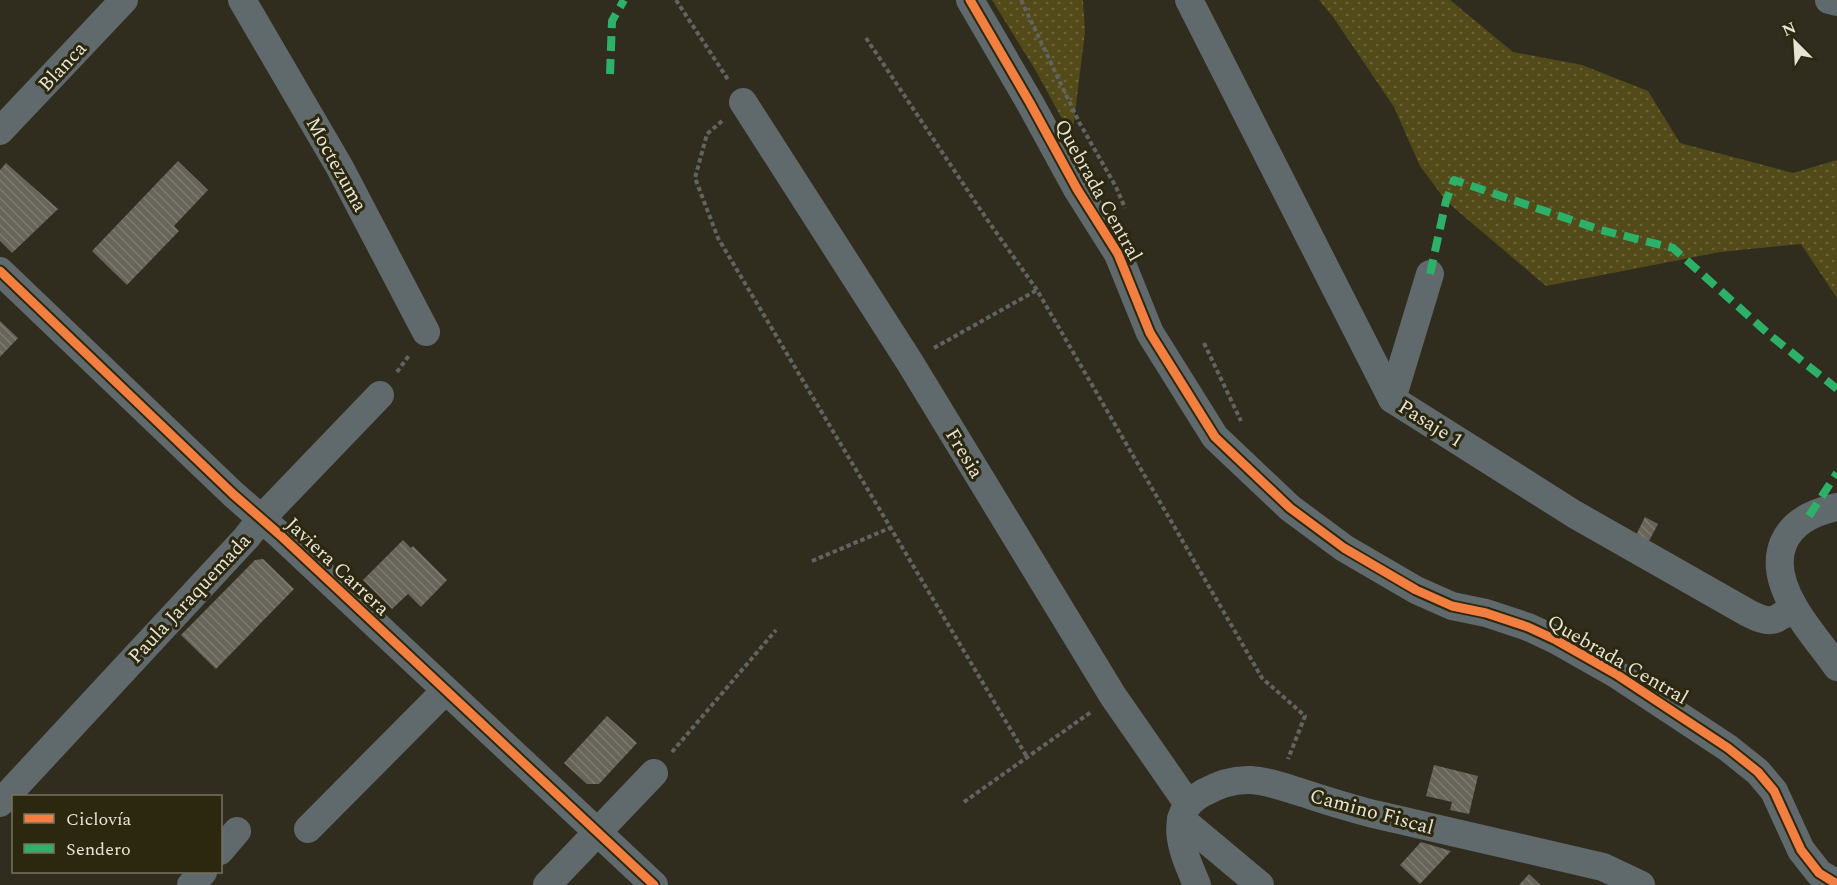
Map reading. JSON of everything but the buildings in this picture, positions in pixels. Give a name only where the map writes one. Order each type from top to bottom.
[{"type":"street","name":"Blanca","points":[[0,132],[124,0]]},
{"type":"street","name":"Moctezuma","points":[[242,0],[339,166],[426,332]]},
{"type":"street","name":"Quebrada Central","points":[[970,0],[1077,189],[1118,254],[1150,333],[1215,437],[1290,508],[1344,548],[1416,590],[1452,606],[1486,613],[1528,627],[1556,640],[1616,674],[1728,748],[1758,772],[1774,791],[1801,850],[1819,873],[1837,884]]},
{"type":"street","name":"Pasaje 1","points":[[1188,0],[1392,399],[1574,514],[1748,613],[1765,621],[1774,621],[1793,606]]},
{"type":"street","points":[[1829,0],[1837,2]]},
{"type":"street","name":"Fresia","points":[[743,102],[909,361],[1185,812],[1260,885]]},
{"type":"street","name":"Javiera Carrera","points":[[0,271],[261,519],[654,885]]},
{"type":"street","points":[[1392,399],[1430,274]]},
{"type":"street","name":"Paula Jaraquemada","points":[[0,803],[261,519],[380,395]]},
{"type":"street","points":[[1837,507],[1809,516],[1793,527],[1783,543],[1779,560],[1782,579],[1793,606],[1837,667]]},
{"type":"street","points":[[308,829],[445,691]]},
{"type":"street","points":[[547,885],[654,773]]},
{"type":"street","name":"Camino Fiscal","points":[[1185,812],[1206,791],[1234,781],[1250,780],[1279,785],[1355,810],[1603,867],[1641,885]]},
{"type":"street","points":[[1185,812],[1180,842],[1197,885]]},
{"type":"street","points":[[191,885],[202,873]]},
{"type":"path","points":[[676,0],[743,102],[707,134],[695,178],[718,238],[1027,757]]},
{"type":"path","points":[[866,38],[1037,290],[1262,678],[1305,716],[1279,785]]},
{"type":"path","points":[[909,361],[1037,290]]},
{"type":"path","points":[[380,395],[426,332]]},
{"type":"path","points":[[812,561],[890,528]]},
{"type":"path","points":[[654,773],[776,630]]},
{"type":"path","points":[[964,802],[1113,696]]},
{"type":"shaded area","points":[[992,0],[1083,0],[1085,32],[1072,137],[1036,71]]},
{"type":"shaded area","points":[[1319,0],[1450,0],[1513,52],[1582,65],[1648,91],[1680,143],[1793,173],[1837,160],[1837,298],[1801,244],[1720,252],[1546,286],[1446,201],[1420,166],[1394,107]]},
{"type":"marked path","points":[[610,74],[612,21],[624,0]]},
{"type":"marked path","points":[[1430,274],[1446,201],[1454,180],[1601,230],[1673,248],[1771,336],[1837,389]]},
{"type":"marked path","points":[[1809,516],[1837,473]]},
{"type":"cycle path","points":[[970,0],[1077,189],[1118,254],[1150,333],[1215,437],[1290,508],[1344,548],[1416,590],[1452,606],[1486,613],[1528,627],[1556,640],[1616,674],[1728,748],[1758,772],[1774,791],[1801,850],[1819,873],[1837,884]]},
{"type":"cycle path","points":[[0,271],[233,494],[280,535],[654,885]]}]
